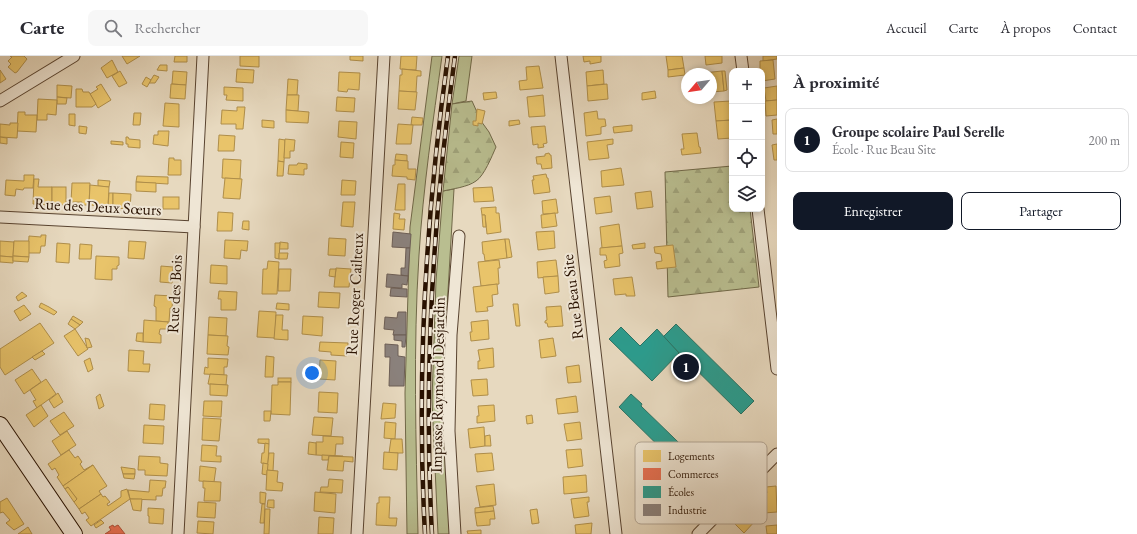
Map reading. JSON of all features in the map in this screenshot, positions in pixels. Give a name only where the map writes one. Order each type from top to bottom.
[{"type":"main road","points":[[0,425],[74,534]]},
{"type":"street","points":[[0,101],[74,56]]},
{"type":"street","name":"Rue des Bois","points":[[178,534],[203,56]]},
{"type":"street","name":"Rue Roger Cailteux","points":[[357,534],[384,56]]},
{"type":"street","name":"Rue Beau Site","points":[[561,56],[616,534]]},
{"type":"street","points":[[741,56],[742,68]]},
{"type":"street","points":[[758,212],[777,369]]},
{"type":"street","name":"Rue des Deux Sœurs","points":[[0,217],[194,227]]},
{"type":"street","name":"Impasse Raymond Desjardin","points":[[455,534],[449,431],[451,336],[459,236]]},
{"type":"street","points":[[767,464],[777,454]]},
{"type":"street","points":[[698,534],[708,524]]},
{"type":"green space","points":[[432,56],[442,56],[426,180],[417,290],[416,394],[418,534],[407,534],[405,393],[410,227]]},
{"type":"green space","points":[[459,56],[472,56],[466,101],[452,104]]},
{"type":"green space","points":[[472,101],[481,121],[489,132],[496,147],[485,170],[476,181],[464,186],[443,191],[452,104]]},
{"type":"green space","points":[[729,166],[729,212],[750,212],[759,287],[668,297],[665,172]]},
{"type":"green space","points":[[454,189],[444,359],[450,534],[438,534],[432,400],[436,281],[443,191]]},
{"type":"building: Logements","points":[[10,56],[24,56],[27,59],[15,73],[8,67],[11,64],[8,61],[12,57]]},
{"type":"building: Logements","points":[[122,56],[140,56],[127,64]]},
{"type":"building: Logements","points":[[175,56],[187,56],[187,62],[174,62]]},
{"type":"building: Logements","points":[[240,56],[259,56],[259,67],[240,66]]},
{"type":"building: Logements","points":[[350,56],[363,56],[363,61],[350,60]]},
{"type":"building: Logements","points":[[401,56],[417,56],[416,70],[400,69]]},
{"type":"building: Logements","points":[[583,56],[601,56],[601,62],[590,64],[590,61],[584,62]]},
{"type":"building: Logements","points":[[666,56],[682,56],[684,68],[668,70]]},
{"type":"building: Logements","points":[[705,56],[722,56],[722,63],[706,65]]},
{"type":"building: Logements","points":[[763,56],[777,56],[777,59],[763,61]]},
{"type":"building: Logements","points":[[112,60],[118,72],[107,78],[101,68]]},
{"type":"building: Logements","points":[[773,60],[775,79],[765,81],[765,68],[760,68],[760,61]]},
{"type":"building: Logements","points":[[160,65],[167,65],[167,71],[157,70]]},
{"type":"building: Logements","points":[[539,66],[543,88],[520,90],[519,81],[527,80],[526,67]]},
{"type":"building: Logements","points":[[681,68],[681,75],[668,77],[668,70]]},
{"type":"building: Logements","points":[[237,69],[254,70],[253,83],[236,82]]},
{"type":"building: Logements","points":[[402,69],[421,71],[421,76],[417,76],[416,92],[399,91]]},
{"type":"building: Logements","points":[[0,70],[6,79],[0,83]]},
{"type":"building: Logements","points":[[603,70],[604,84],[587,86],[586,72]]},
{"type":"building: Logements","points":[[120,71],[127,83],[119,87],[112,76]]},
{"type":"building: Logements","points":[[173,71],[187,72],[186,85],[172,84]]},
{"type":"building: Logements","points":[[722,71],[724,91],[717,92],[717,72]]},
{"type":"building: Logements","points":[[722,71],[725,71],[727,90],[724,91]]},
{"type":"building: Logements","points":[[339,72],[360,73],[359,90],[348,89],[347,92],[338,91]]},
{"type":"building: Logements","points":[[154,75],[159,77],[155,83],[149,83]]},
{"type":"building: Logements","points":[[146,77],[151,80],[147,87],[142,84]]},
{"type":"building: Logements","points":[[288,79],[298,80],[297,95],[287,95]]},
{"type":"building: Logements","points":[[101,84],[111,100],[98,108],[90,94],[98,89],[96,87]]},
{"type":"building: Logements","points":[[171,84],[186,85],[185,99],[170,98]]},
{"type":"building: Logements","points":[[607,84],[608,99],[588,101],[587,86]]},
{"type":"building: Logements","points":[[57,85],[72,86],[71,98],[57,97]]},
{"type":"building: Logements","points":[[777,86],[777,100],[766,101],[765,88]]},
{"type":"building: Logements","points":[[224,87],[243,88],[243,101],[226,100],[227,95],[224,95]]},
{"type":"building: Logements","points":[[76,89],[82,89],[83,92],[89,92],[96,104],[92,107],[76,107]]},
{"type":"building: Logements","points":[[399,91],[417,92],[415,110],[398,109]]},
{"type":"building: Logements","points":[[655,91],[656,98],[642,100],[642,93]]},
{"type":"building: Logements","points":[[496,92],[497,98],[484,100],[483,93]]},
{"type":"building: Logements","points":[[287,95],[299,95],[298,111],[286,110]]},
{"type":"building: Logements","points":[[543,95],[545,116],[529,117],[527,97]]},
{"type":"building: Logements","points":[[57,97],[67,98],[66,104],[57,104]]},
{"type":"building: Logements","points":[[337,97],[355,98],[354,112],[336,111]]},
{"type":"building: Logements","points":[[38,99],[57,100],[56,115],[47,114],[47,120],[37,120]]},
{"type":"building: Logements","points":[[777,100],[777,115],[766,116],[765,101]]},
{"type":"building: Logements","points":[[729,101],[729,120],[716,121],[714,104],[717,104],[717,102]]},
{"type":"building: Logements","points":[[165,103],[179,104],[179,127],[163,126]]},
{"type":"building: Logements","points":[[237,107],[245,107],[243,129],[236,129],[236,124],[221,124],[222,110],[237,111]]},
{"type":"building: Logements","points":[[477,109],[485,111],[482,124],[478,123],[478,126],[473,125],[473,121],[476,121]]},
{"type":"building: Logements","points":[[286,110],[309,112],[308,123],[286,122]]},
{"type":"building: Logements","points":[[597,111],[598,119],[605,119],[606,126],[601,127],[601,134],[586,136],[584,113]]},
{"type":"building: Logements","points":[[18,112],[25,112],[25,115],[37,115],[36,132],[17,131]]},
{"type":"building: Logements","points":[[134,113],[141,113],[140,125],[133,125]]},
{"type":"building: Logements","points":[[69,114],[75,114],[75,126],[69,125]]},
{"type":"building: Logements","points":[[412,117],[423,118],[422,125],[411,125]]},
{"type":"building: Logements","points":[[777,119],[777,134],[773,134],[772,120]]},
{"type":"building: Logements","points":[[262,120],[274,121],[274,128],[262,127]]},
{"type":"building: Logements","points":[[519,120],[520,124],[509,126],[509,121]]},
{"type":"building: Logements","points":[[729,120],[729,138],[718,139],[716,121]]},
{"type":"building: Logements","points":[[339,121],[357,122],[356,139],[338,137]]},
{"type":"building: Logements","points":[[10,123],[18,123],[17,138],[0,137],[0,124],[10,125]]},
{"type":"building: Logements","points":[[398,124],[413,125],[411,144],[396,144]]},
{"type":"building: Logements","points":[[632,125],[632,131],[614,133],[613,127]]},
{"type":"building: Logements","points":[[79,126],[87,127],[86,134],[79,133]]},
{"type":"building: Logements","points":[[545,126],[547,143],[543,144],[544,147],[538,148],[538,144],[533,145],[531,127]]},
{"type":"building: Logements","points":[[158,131],[169,131],[168,146],[153,144],[154,135],[158,135]]},
{"type":"building: Logements","points":[[697,133],[701,153],[682,155],[681,149],[684,149],[682,134]]},
{"type":"building: Logements","points":[[219,135],[235,136],[234,151],[218,151]]},
{"type":"building: Logements","points":[[0,137],[7,138],[7,144],[0,143]]},
{"type":"building: Logements","points":[[126,137],[129,139],[140,140],[140,148],[128,147],[128,144],[126,144]]},
{"type":"building: Logements","points":[[279,139],[285,140],[284,162],[278,161]]},
{"type":"building: Logements","points":[[285,139],[295,140],[294,151],[290,151],[290,158],[284,158]]},
{"type":"building: Logements","points":[[613,139],[613,144],[607,145],[609,158],[589,160],[587,142]]},
{"type":"building: Logements","points":[[111,141],[123,142],[123,145],[111,144]]},
{"type":"building: Logements","points":[[341,142],[354,143],[353,158],[340,157]]},
{"type":"building: Logements","points":[[777,144],[777,160],[774,160],[772,145]]},
{"type":"building: Logements","points":[[549,153],[551,155],[552,168],[542,169],[541,164],[537,164],[536,157],[545,156],[545,154]]},
{"type":"building: Logements","points":[[396,154],[407,155],[407,161],[395,160]]},
{"type":"building: Logements","points":[[169,158],[181,160],[181,175],[168,175]]},
{"type":"building: Logements","points":[[223,159],[241,160],[240,179],[222,178]]},
{"type":"building: Logements","points":[[395,160],[408,161],[408,169],[416,169],[415,180],[407,179],[407,177],[392,176]]},
{"type":"building: Logements","points":[[278,161],[284,162],[283,176],[277,176]]},
{"type":"building: Logements","points":[[298,163],[307,164],[307,169],[304,169],[304,175],[288,174],[289,165],[297,165]]},
{"type":"building: Logements","points":[[621,168],[624,185],[602,187],[601,171]]},
{"type":"building: Logements","points":[[546,174],[550,192],[534,194],[532,180],[534,180],[533,176]]},
{"type":"building: Logements","points":[[24,175],[34,175],[33,188],[24,188],[23,190],[16,189],[15,196],[5,195],[6,180],[24,181]]},
{"type":"building: Logements","points":[[137,176],[168,177],[168,184],[136,182]]},
{"type":"building: Logements","points":[[225,178],[242,179],[240,199],[223,198]]},
{"type":"building: Logements","points":[[34,179],[39,179],[38,187],[52,187],[52,205],[33,204]]},
{"type":"building: Logements","points":[[98,180],[110,181],[109,187],[98,186]]},
{"type":"building: Logements","points":[[342,180],[356,181],[355,195],[341,195]]},
{"type":"building: Logements","points":[[136,182],[156,183],[156,192],[136,191]]},
{"type":"building: Logements","points":[[72,183],[90,183],[89,205],[81,205],[82,202],[71,202]]},
{"type":"building: Logements","points":[[398,184],[405,184],[405,210],[395,210]]},
{"type":"building: Logements","points":[[90,185],[109,187],[108,206],[89,205]]},
{"type":"building: Logements","points":[[52,187],[66,187],[66,205],[52,205]]},
{"type":"building: Logements","points":[[492,187],[494,201],[474,202],[473,188]]},
{"type":"building: Logements","points":[[651,191],[653,207],[637,209],[635,193]]},
{"type":"building: Logements","points":[[109,193],[113,193],[113,208],[108,207]]},
{"type":"building: Logements","points":[[113,193],[131,194],[130,209],[113,208]]},
{"type":"building: Logements","points":[[610,196],[612,212],[596,214],[594,198]]},
{"type":"building: Logements","points":[[163,197],[179,197],[179,209],[163,209]]},
{"type":"building: Logements","points":[[556,199],[558,213],[543,214],[542,201]]},
{"type":"building: Logements","points":[[343,202],[355,202],[353,227],[341,226]]},
{"type":"building: Logements","points":[[496,207],[496,213],[499,213],[501,232],[487,234],[485,215],[482,215],[481,208]]},
{"type":"building: Logements","points":[[218,212],[233,213],[232,231],[217,231]]},
{"type":"building: Logements","points":[[394,213],[400,214],[399,219],[405,219],[404,230],[393,229]]},
{"type":"building: Logements","points":[[555,213],[557,226],[542,228],[541,215]]},
{"type":"building: Logements","points":[[482,215],[485,215],[486,227],[483,227]]},
{"type":"building: Logements","points":[[243,221],[249,221],[249,230],[242,229]]},
{"type":"building: Logements","points":[[619,224],[622,246],[602,248],[600,227]]},
{"type":"building: Logements","points":[[554,231],[555,248],[538,250],[536,232]]},
{"type":"building: Logements","points":[[41,235],[46,235],[45,246],[41,246],[40,253],[28,253],[29,236],[41,237]]},
{"type":"building: Logements","points":[[329,238],[346,239],[345,256],[328,255]]},
{"type":"building: Logements","points":[[505,239],[507,258],[485,261],[482,242]]},
{"type":"building: Logements","points":[[505,239],[509,239],[512,257],[507,258]]},
{"type":"building: Logements","points":[[225,240],[248,241],[247,251],[241,250],[240,259],[224,258]]},
{"type":"building: Logements","points":[[0,241],[14,242],[13,257],[0,256]]},
{"type":"building: Logements","points":[[14,241],[29,241],[29,257],[13,256]]},
{"type":"building: Logements","points":[[129,241],[146,242],[144,259],[128,258]]},
{"type":"building: Logements","points":[[280,242],[288,243],[288,249],[279,249]]},
{"type":"building: Logements","points":[[57,243],[70,244],[69,263],[56,262]]},
{"type":"building: Logements","points":[[275,243],[280,243],[279,259],[275,258]]},
{"type":"building: Logements","points":[[645,243],[645,248],[633,249],[632,245]]},
{"type":"building: Logements","points":[[80,244],[92,245],[91,259],[79,259]]},
{"type":"building: Logements","points":[[673,245],[676,267],[657,269],[656,262],[662,261],[661,254],[655,253],[654,247]]},
{"type":"building: Logements","points":[[622,246],[623,253],[619,254],[620,266],[605,268],[604,261],[607,260],[606,255],[600,255],[600,248]]},
{"type":"building: Logements","points":[[279,253],[288,253],[287,259],[279,259]]},
{"type":"building: Logements","points":[[0,256],[13,257],[13,263],[0,262]]},
{"type":"building: Logements","points":[[13,256],[29,257],[28,262],[13,261]]},
{"type":"building: Logements","points":[[96,256],[119,257],[119,265],[117,266],[117,269],[112,269],[112,280],[95,279]]},
{"type":"building: Logements","points":[[499,260],[499,284],[481,286],[478,262]]},
{"type":"building: Logements","points":[[556,260],[558,276],[538,278],[537,262]]},
{"type":"building: Logements","points":[[268,261],[279,262],[277,294],[262,294],[263,269],[267,269]]},
{"type":"building: Logements","points":[[211,265],[227,266],[227,284],[210,283]]},
{"type":"building: Logements","points":[[161,266],[173,267],[172,283],[160,282]]},
{"type":"building: Logements","points":[[336,268],[351,269],[349,287],[334,287]]},
{"type":"building: Logements","points":[[279,269],[291,269],[290,291],[278,291]]},
{"type":"building: Logements","points":[[330,269],[336,269],[335,277],[329,276]]},
{"type":"building: Logements","points":[[558,276],[559,292],[545,294],[543,277]]},
{"type":"building: Logements","points":[[632,277],[635,296],[626,296],[626,294],[615,295],[613,279]]},
{"type":"building: Logements","points":[[497,284],[498,294],[492,295],[493,306],[487,307],[488,311],[476,312],[473,287]]},
{"type":"building: Logements","points":[[219,291],[237,292],[236,310],[221,310],[221,299],[218,299]]},
{"type":"building: Logements","points":[[22,292],[27,296],[18,301],[16,297]]},
{"type":"building: Logements","points":[[319,292],[340,293],[339,308],[318,307]]},
{"type":"building: Logements","points":[[155,295],[173,296],[169,322],[156,321],[156,307],[154,306]]},
{"type":"building: Logements","points":[[41,303],[57,312],[54,315],[39,307]]},
{"type":"building: Logements","points":[[277,303],[289,304],[289,310],[276,309]]},
{"type":"building: Logements","points":[[513,304],[518,304],[520,326],[516,326]]},
{"type":"building: Logements","points":[[24,305],[31,314],[20,321],[14,311]]},
{"type":"building: Logements","points":[[561,306],[563,326],[548,327],[547,323],[545,323],[547,320],[546,307]]},
{"type":"building: Logements","points":[[259,311],[276,312],[275,338],[257,337]]},
{"type":"building: Logements","points":[[276,315],[283,315],[282,330],[288,330],[288,340],[274,339]]},
{"type":"building: Logements","points":[[73,316],[83,322],[80,325],[71,319]]},
{"type":"building: Logements","points":[[303,316],[323,317],[322,336],[302,334]]},
{"type":"building: Logements","points":[[209,317],[227,318],[226,336],[208,335]]},
{"type":"building: Logements","points":[[71,319],[80,325],[75,329],[68,324]]},
{"type":"building: Logements","points":[[144,320],[168,322],[168,329],[160,329],[159,334],[161,335],[161,343],[143,342]]},
{"type":"building: Logements","points":[[488,320],[489,339],[471,341],[471,322]]},
{"type":"building: Logements","points":[[40,323],[54,343],[5,375],[0,367],[0,349]]},
{"type":"building: Logements","points":[[75,329],[88,349],[78,356],[64,336]]},
{"type":"building: Logements","points":[[137,333],[143,333],[143,342],[136,341]]},
{"type":"building: Logements","points":[[208,335],[228,336],[228,355],[207,354]]},
{"type":"building: Logements","points":[[85,338],[89,339],[92,347],[87,348]]},
{"type":"building: Logements","points":[[553,338],[556,356],[541,358],[539,340]]},
{"type":"building: Logements","points":[[320,342],[348,343],[347,356],[331,355],[331,352],[319,351]]},
{"type":"building: Logements","points":[[493,348],[494,367],[478,369],[478,361],[480,361],[478,350]]},
{"type":"building: Logements","points":[[129,350],[144,351],[143,364],[150,364],[149,372],[128,371]]},
{"type":"building: Logements","points":[[42,351],[45,354],[35,360],[32,357]]},
{"type":"building: Logements","points":[[266,356],[274,357],[273,377],[265,377]]},
{"type":"building: Logements","points":[[90,358],[93,369],[88,372],[84,361]]},
{"type":"building: Logements","points":[[208,358],[228,359],[227,367],[224,367],[224,375],[204,374],[205,367],[208,368]]},
{"type":"building: Logements","points":[[320,360],[336,361],[335,380],[319,379]]},
{"type":"building: Logements","points":[[579,365],[581,382],[568,383],[566,367]]},
{"type":"building: Logements","points":[[32,369],[41,382],[24,394],[15,380]]},
{"type":"building: Logements","points":[[210,374],[227,375],[226,385],[208,384]]},
{"type":"building: Logements","points":[[278,378],[291,378],[291,382],[278,382]]},
{"type":"building: Logements","points":[[46,379],[56,394],[37,408],[33,401],[36,400],[30,390]]},
{"type":"building: Logements","points":[[487,379],[488,395],[473,396],[471,380]]},
{"type":"building: Logements","points":[[278,382],[291,382],[290,415],[271,414],[272,385],[278,385]]},
{"type":"building: Logements","points":[[210,384],[228,385],[227,396],[210,395]]},
{"type":"building: Logements","points":[[319,392],[338,393],[337,413],[318,412]]},
{"type":"building: Logements","points":[[58,393],[63,402],[54,408],[49,400]]},
{"type":"building: Logements","points":[[100,394],[104,406],[99,409],[96,397]]},
{"type":"building: Logements","points":[[576,396],[578,412],[558,414],[556,399]]},
{"type":"building: Logements","points":[[204,401],[222,401],[221,417],[203,416]]},
{"type":"building: Logements","points":[[383,403],[396,404],[395,418],[381,419]]},
{"type":"building: Logements","points":[[150,404],[165,405],[164,420],[149,419]]},
{"type":"building: Logements","points":[[41,405],[48,416],[34,427],[26,415]]},
{"type":"building: Logements","points":[[494,405],[495,421],[477,423],[477,416],[479,416],[478,406]]},
{"type":"building: Logements","points":[[264,411],[271,411],[270,421],[264,421]]},
{"type":"building: Logements","points":[[64,412],[74,426],[60,435],[50,421]]},
{"type":"building: Logements","points":[[532,415],[533,423],[527,424],[526,416]]},
{"type":"building: Logements","points":[[314,417],[333,418],[331,436],[312,435]]},
{"type":"building: Logements","points":[[203,418],[221,419],[219,441],[202,440]]},
{"type":"building: Logements","points":[[385,422],[396,423],[395,439],[384,438]]},
{"type":"building: Logements","points":[[580,422],[582,439],[567,441],[564,424]]},
{"type":"building: Logements","points":[[144,425],[164,426],[163,444],[143,443]]},
{"type":"building: Logements","points":[[484,427],[485,446],[470,448],[468,429]]},
{"type":"building: Logements","points":[[67,431],[76,445],[61,455],[52,441]]},
{"type":"building: Logements","points":[[490,435],[491,446],[485,446],[485,436]]},
{"type":"building: Logements","points":[[323,436],[343,437],[343,444],[336,444],[335,456],[316,455],[316,442],[323,442]]},
{"type":"building: Logements","points":[[258,439],[269,439],[269,444],[258,443]]},
{"type":"building: Logements","points":[[391,439],[402,439],[403,453],[389,453]]},
{"type":"building: Logements","points":[[309,442],[316,443],[316,455],[308,454]]},
{"type":"building: Logements","points":[[265,443],[269,444],[268,464],[261,463]]},
{"type":"building: Logements","points":[[202,445],[217,446],[216,456],[221,456],[221,462],[201,461]]},
{"type":"building: Logements","points":[[581,449],[583,466],[568,468],[566,450]]},
{"type":"building: Logements","points":[[69,450],[75,458],[78,456],[82,462],[80,464],[84,470],[93,465],[63,486],[57,477],[59,475],[55,468],[52,470],[48,464]]},
{"type":"building: Logements","points":[[384,452],[398,453],[397,470],[383,469]]},
{"type":"building: Logements","points":[[269,453],[274,453],[273,471],[267,470]]},
{"type":"building: Logements","points":[[492,453],[494,470],[477,472],[475,454]]},
{"type":"building: Logements","points":[[322,455],[343,457],[329,456],[328,460],[322,460]]},
{"type":"building: Logements","points":[[139,456],[160,457],[160,463],[168,464],[167,476],[145,475],[145,470],[138,470]]},
{"type":"building: Logements","points":[[329,456],[353,457],[353,462],[344,461],[343,471],[327,470]]},
{"type":"building: Logements","points":[[263,463],[268,464],[267,475],[262,474]]},
{"type":"building: Logements","points":[[93,465],[107,486],[99,491],[101,494],[79,509],[74,502],[77,499],[68,487],[65,489],[63,486]]},
{"type":"building: Logements","points":[[200,466],[216,468],[214,482],[199,481]]},
{"type":"building: Logements","points":[[121,467],[135,469],[135,474],[123,474]]},
{"type":"building: Logements","points":[[267,470],[278,471],[277,482],[283,483],[282,491],[266,490]]},
{"type":"building: Logements","points":[[123,474],[135,474],[134,479],[124,478]]},
{"type":"building: Logements","points":[[586,475],[587,492],[564,494],[563,477]]},
{"type":"building: Logements","points":[[329,479],[343,480],[342,493],[320,492],[321,487],[328,487]]},
{"type":"building: Logements","points":[[150,480],[166,481],[162,496],[156,496],[156,500],[130,499],[128,490],[149,492]]},
{"type":"building: Logements","points":[[203,481],[221,482],[220,501],[204,501],[205,488],[203,488]]},
{"type":"building: Logements","points":[[494,484],[496,505],[480,507],[476,486]]},
{"type":"building: Logements","points":[[776,486],[777,512],[767,513],[767,487]]},
{"type":"building: Logements","points":[[68,487],[77,499],[74,502],[65,489]]},
{"type":"building: Logements","points":[[127,489],[130,499],[91,526],[86,520],[89,518],[85,512],[82,514],[79,509],[101,494],[110,502],[107,504],[108,506],[121,497],[121,491]]},
{"type":"building: Logements","points":[[260,492],[266,493],[265,504],[260,503]]},
{"type":"building: Logements","points":[[315,492],[336,494],[335,513],[314,511]]},
{"type":"building: Logements","points":[[379,497],[390,497],[389,518],[397,518],[396,526],[376,525],[377,503],[379,503]]},
{"type":"building: Logements","points":[[589,497],[589,502],[587,502],[589,516],[574,518],[571,499]]},
{"type":"building: Logements","points":[[7,498],[24,524],[14,530],[6,523],[10,520],[3,512],[0,513],[0,502]]},
{"type":"building: Logements","points":[[130,499],[142,499],[141,511],[133,510]]},
{"type":"building: Logements","points":[[268,500],[274,500],[274,508],[267,507]]},
{"type":"building: Logements","points":[[198,502],[216,503],[215,518],[197,517]]},
{"type":"building: Logements","points":[[262,504],[265,504],[264,523],[260,523]]},
{"type":"building: Logements","points":[[493,506],[494,511],[475,513],[475,508]]},
{"type":"building: Logements","points":[[148,508],[164,509],[163,524],[149,523]]},
{"type":"building: Logements","points":[[265,509],[270,509],[269,534],[264,534]]},
{"type":"building: Logements","points":[[537,509],[539,523],[532,524],[530,510]]},
{"type":"building: Logements","points":[[494,511],[495,519],[490,519],[490,525],[477,526],[475,513]]},
{"type":"building: Logements","points":[[319,517],[334,518],[333,534],[318,534]]},
{"type":"building: Logements","points":[[101,520],[104,523],[96,528],[94,525]]},
{"type":"building: Logements","points":[[198,521],[214,522],[213,534],[197,533]]},
{"type":"building: Logements","points":[[592,523],[591,534],[576,534],[575,525]]},
{"type":"building: Logements","points":[[735,524],[752,524],[744,533]]},
{"type":"building: Logements","points":[[777,525],[777,534],[767,534],[766,526]]},
{"type":"building: Logements","points":[[28,527],[32,534],[18,534]]},
{"type":"building: Logements","points":[[481,530],[481,534],[468,534],[467,531]]},
{"type":"building: Commerces","points":[[113,525],[114,527],[118,525],[125,534],[105,534],[111,530],[109,527]]},
{"type":"building: Écoles","points":[[676,324],[754,401],[741,414],[663,337]]},
{"type":"building: Écoles","points":[[621,327],[640,346],[657,329],[679,353],[652,381],[609,339]]},
{"type":"building: Écoles","points":[[631,394],[642,404],[641,406],[678,442],[655,442],[619,407]]},
{"type":"building: Industrie","points":[[393,232],[411,234],[410,248],[392,247]]},
{"type":"building: Industrie","points":[[406,248],[410,248],[408,276],[401,275],[401,268],[405,268]]},
{"type":"building: Industrie","points":[[387,274],[408,276],[407,285],[402,284],[402,288],[386,287]]},
{"type":"building: Industrie","points":[[391,288],[407,289],[407,297],[390,296]]},
{"type":"building: Industrie","points":[[398,312],[406,312],[406,335],[393,335],[394,330],[384,329],[385,317],[397,318]]},
{"type":"building: Industrie","points":[[394,335],[406,335],[405,347],[402,347],[402,341],[394,340]]},
{"type":"building: Industrie","points":[[385,344],[398,345],[398,356],[405,357],[404,386],[389,386],[390,357],[385,357]]},
{"type":"railway","points":[[425,534],[422,414],[425,294],[434,175],[448,56]]},
{"type":"railway","points":[[432,534],[429,414],[432,295],[441,175],[455,56]]},
{"type":"place","name":"Groupe scolaire Paul Serelle","points":[[686,367]]}]
